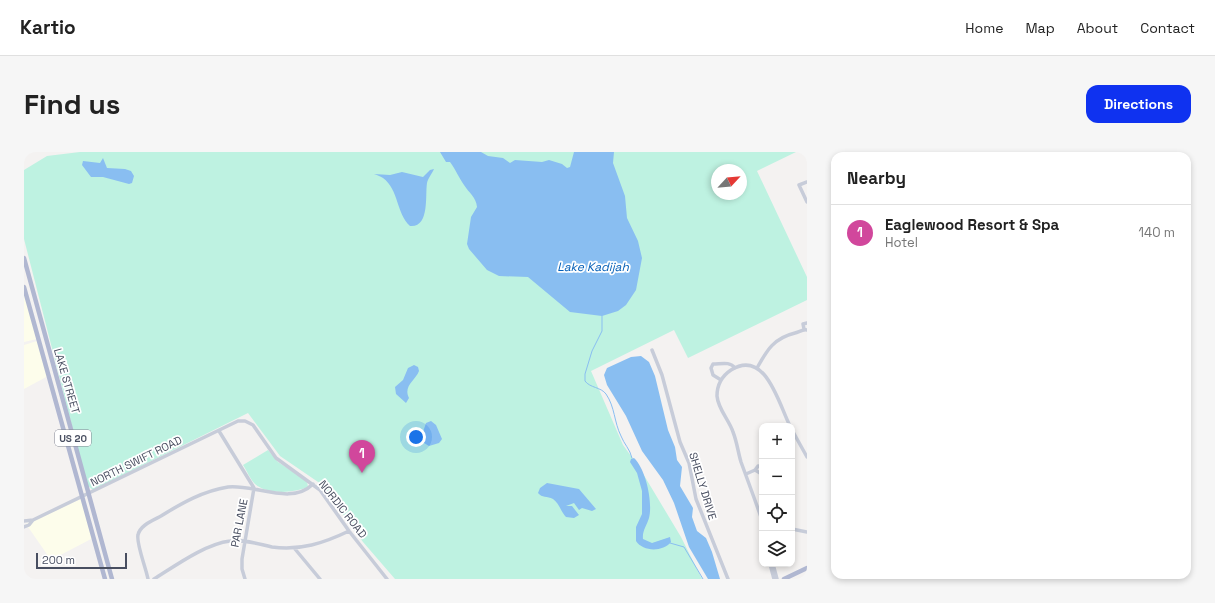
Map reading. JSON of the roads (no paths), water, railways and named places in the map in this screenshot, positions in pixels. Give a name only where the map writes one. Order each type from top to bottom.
[{"type":"main road","name":"LAKE STREET","points":[[24,258],[112,579]]},
{"type":"main road","name":"LAKE STREET","points":[[24,287],[105,579]]},
{"type":"main road","points":[[784,579],[807,568]]},
{"type":"street","points":[[807,182],[799,186],[807,202]]},
{"type":"street","points":[[757,368],[767,350],[774,342],[783,337],[806,329],[804,324],[807,323]]},
{"type":"street","name":"SHELLY DRIVE","points":[[652,350],[662,375],[680,442],[689,462],[696,499],[728,579]]},
{"type":"street","points":[[721,380],[713,375],[711,368],[713,364],[728,363],[732,364],[735,368]]},
{"type":"street","points":[[759,511],[733,432],[718,402],[718,386],[721,380],[727,373],[735,368],[746,366],[757,368],[765,374],[771,382],[789,423]]},
{"type":"street","name":"NORTH SWIFT ROAD","points":[[24,521],[32,520],[89,494],[238,421],[248,421]]},
{"type":"street","name":"NORDIC ROAD","points":[[248,421],[253,425],[276,458],[320,490],[349,531],[387,579]]},
{"type":"street","name":"PAR LANE","points":[[218,431],[254,488],[244,541],[242,564],[246,579]]},
{"type":"street","points":[[795,435],[807,457]]},
{"type":"street","points":[[746,474],[759,466]]},
{"type":"street","points":[[755,470],[759,472]]},
{"type":"street","points":[[148,579],[138,542],[138,532],[144,526],[202,494],[229,487],[254,488],[280,494],[292,494],[306,490],[313,484]]},
{"type":"street","name":"NORTH SWIFT ROAD","points":[[24,527],[29,525],[32,520]]},
{"type":"street","points":[[795,530],[807,532]]},
{"type":"street","points":[[154,579],[210,546],[231,541],[244,541],[271,546],[295,548],[323,542],[349,531]]},
{"type":"street","points":[[295,548],[320,579]]},
{"type":"street","points":[[771,567],[775,579]]},
{"type":"street","points":[[773,567],[775,579]]},
{"type":"water","name":"Lake Kadijah","points":[[440,152],[481,152],[488,156],[503,158],[510,163],[515,160],[542,162],[549,160],[562,164],[567,168],[570,167],[574,152],[614,152],[613,163],[625,196],[627,218],[638,241],[642,258],[636,290],[626,305],[618,311],[602,316],[570,312],[528,277],[499,276],[487,270],[469,249],[467,244],[471,217],[477,207],[475,200],[450,162],[446,162]]},
{"type":"water","points":[[103,158],[107,168],[125,169],[131,171],[134,176],[132,183],[129,184],[103,177],[91,177],[82,165],[83,161],[100,163]]},
{"type":"water","points":[[434,169],[427,183],[424,216],[421,222],[410,226],[405,221],[395,195],[388,183],[380,176],[374,174],[390,175],[402,172],[423,177],[430,170]]},
{"type":"water","points":[[641,356],[649,362],[655,376],[668,430],[675,447],[677,460],[682,467],[680,486],[693,508],[692,517],[697,531],[706,538],[720,579],[708,579],[689,547],[674,503],[663,480],[642,451],[626,416],[607,385],[604,375],[607,368],[631,357]]},
{"type":"water","points":[[414,365],[418,367],[419,371],[408,387],[407,390],[409,398],[406,403],[396,394],[395,387],[403,380],[408,368]]},
{"type":"water","points":[[431,421],[436,425],[442,439],[439,443],[429,446],[424,443],[421,438],[426,423]]},
{"type":"water","points":[[634,458],[642,470],[648,486],[650,504],[649,518],[643,533],[643,539],[652,543],[670,537],[671,542],[663,548],[648,549],[639,545],[636,541],[636,527],[642,514],[642,491],[637,473],[630,462],[631,459]]},
{"type":"water","points":[[547,483],[579,489],[596,509],[592,511],[582,508],[579,510],[574,503],[566,506],[572,506],[579,515],[574,518],[566,517],[553,499],[541,496],[538,493],[540,488]]},
{"type":"waterway","points":[[602,316],[602,331],[592,351],[585,374],[585,381],[606,394],[611,404],[622,439],[632,458]]},
{"type":"waterway","points":[[670,543],[684,547],[703,579]]},
{"type":"place","name":"Eaglewood Resort & Spa","points":[[362,473]]}]
